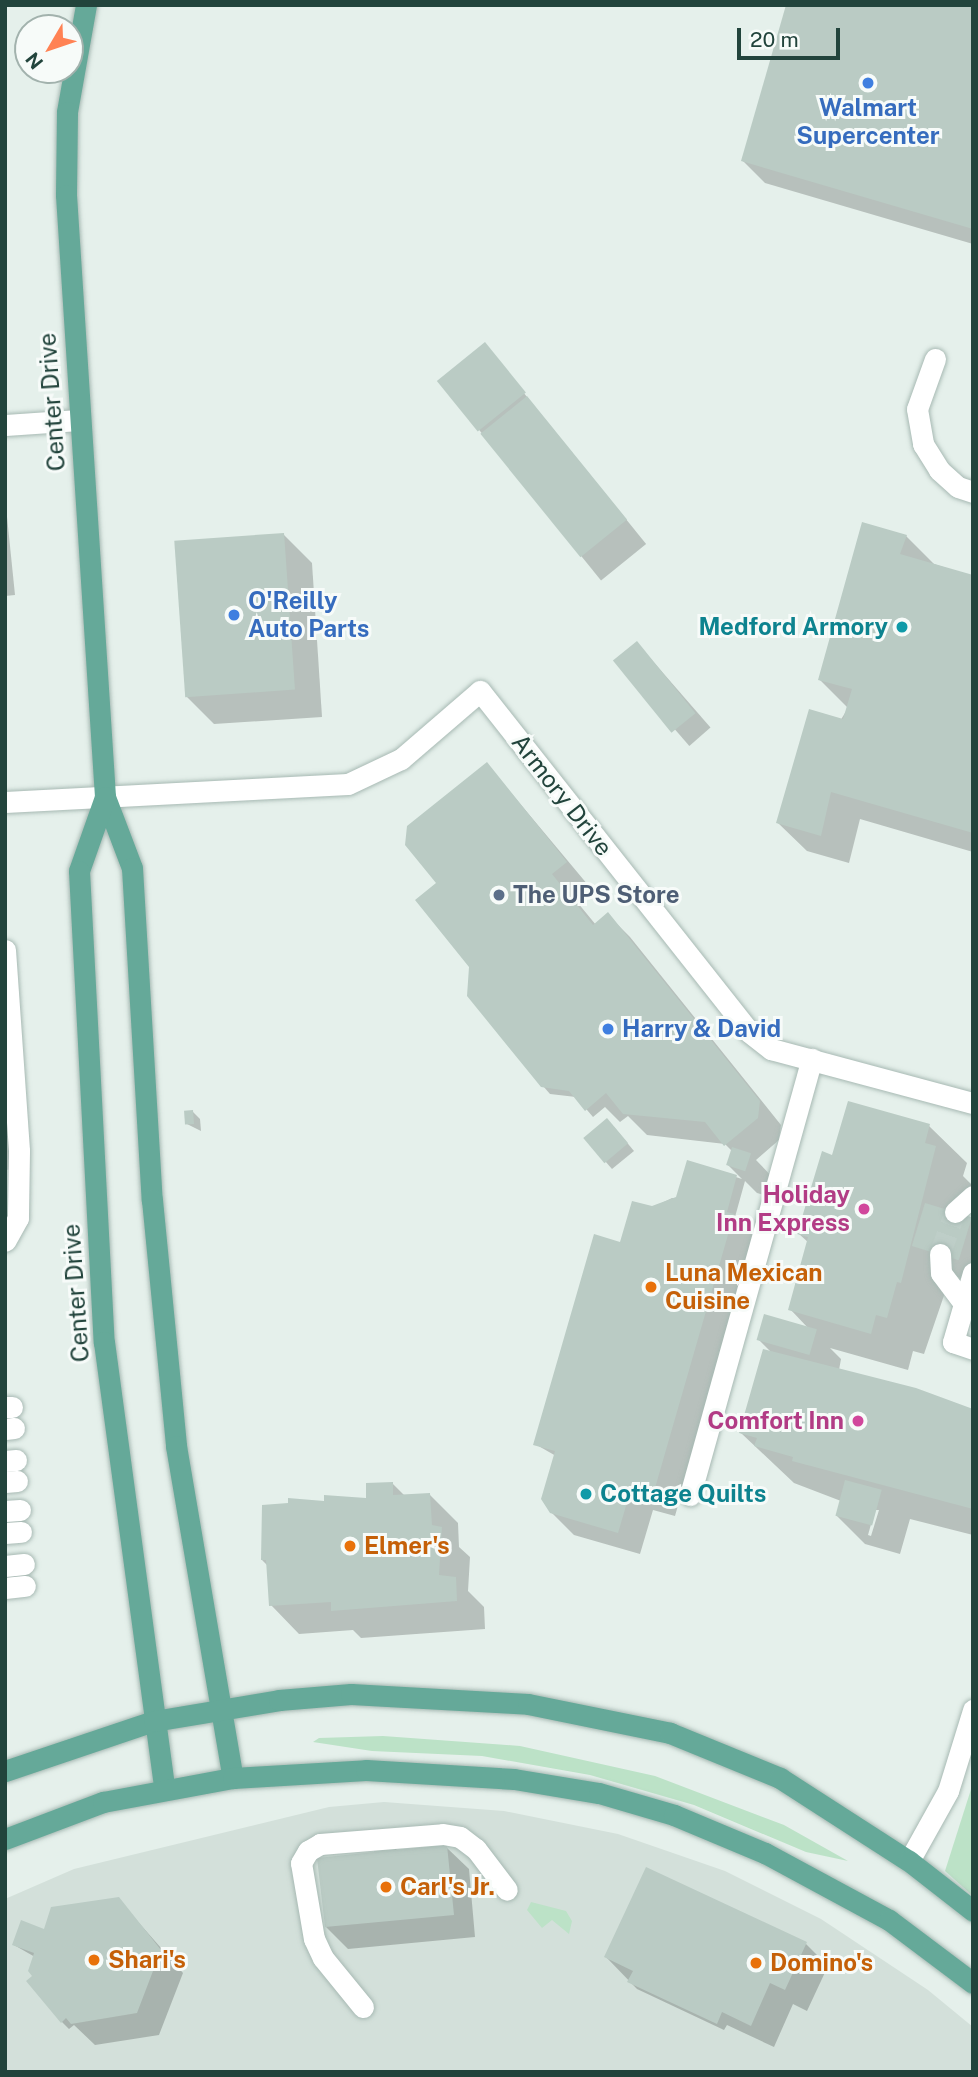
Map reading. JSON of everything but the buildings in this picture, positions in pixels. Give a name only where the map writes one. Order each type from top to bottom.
[{"type":"main road","name":"Center Drive","points":[[86,5],[67,112],[66,195],[105,797],[132,868],[152,1200],[176,1446],[233,1778]]},
{"type":"main road","name":"Center Drive","points":[[105,797],[79,871],[104,1342],[164,1788]]},
{"type":"main road","points":[[5,1771],[154,1721],[219,1708],[351,1694],[528,1704],[617,1719],[723,1752],[780,1778],[909,1861],[973,1911]]},
{"type":"main road","points":[[5,1839],[103,1802],[164,1788],[233,1778],[366,1770],[514,1779],[599,1793],[674,1815],[819,1879],[889,1920],[973,1983]]},
{"type":"street","points":[[935,359],[917,409],[923,444],[939,470],[958,487],[973,492]]},
{"type":"street","points":[[5,425],[79,420]]},
{"type":"street","name":"Armory Drive","points":[[105,797],[348,784],[401,759],[480,691],[749,1032],[771,1049],[973,1103]]},
{"type":"street","points":[[5,802],[105,797]]},
{"type":"street","points":[[5,950],[19,1151],[18,1218],[5,1241]]},
{"type":"street","points":[[690,1495],[812,1059]]},
{"type":"street","points":[[955,1212],[973,1196]]},
{"type":"street","points":[[940,1254],[942,1273],[964,1304]]},
{"type":"street","points":[[973,1273],[953,1342],[973,1349]]},
{"type":"street","points":[[909,1861],[948,1791],[973,1710]]},
{"type":"street","points":[[363,2007],[323,1958],[314,1939],[301,1863],[308,1851],[320,1844],[443,1834],[460,1837],[476,1849],[507,1890]]},
{"type":"shaded area","points":[[384,1802],[504,1811],[618,1834],[725,1871],[821,1919],[928,1990],[973,2027],[973,2072],[5,2072],[5,1899],[74,1869],[329,1807]]},
{"type":"green space","points":[[383,1736],[520,1746],[655,1776],[784,1825],[848,1861],[806,1852],[694,1805],[590,1775],[482,1756],[372,1751],[313,1742],[319,1738]]},
{"type":"green space","points":[[973,1783],[973,1896],[945,1871]]},
{"type":"green space","points":[[531,1902],[566,1911],[572,1921],[569,1934],[552,1920],[542,1928],[527,1910]]},
{"type":"tunnel","points":[[940,1254],[955,1212]]},
{"type":"place","name":"Walmart Supercenter","points":[[868,83]]},
{"type":"place","name":"O'Reilly Auto Parts","points":[[234,615]]},
{"type":"place","name":"Medford Armory","points":[[902,627]]},
{"type":"place","name":"The UPS Store","points":[[499,895]]},
{"type":"place","name":"Harry & David","points":[[608,1029]]},
{"type":"place","name":"Holiday Inn Express","points":[[864,1209]]},
{"type":"place","name":"Luna Mexican Cuisine","points":[[651,1287]]},
{"type":"place","name":"Comfort Inn","points":[[858,1421]]},
{"type":"place","name":"Cottage Quilts","points":[[586,1494]]},
{"type":"place","name":"Elmer's","points":[[350,1546]]},
{"type":"place","name":"Carl's Jr.","points":[[386,1887]]},
{"type":"place","name":"Shari's","points":[[94,1960]]},
{"type":"place","name":"Domino's","points":[[756,1963]]}]
